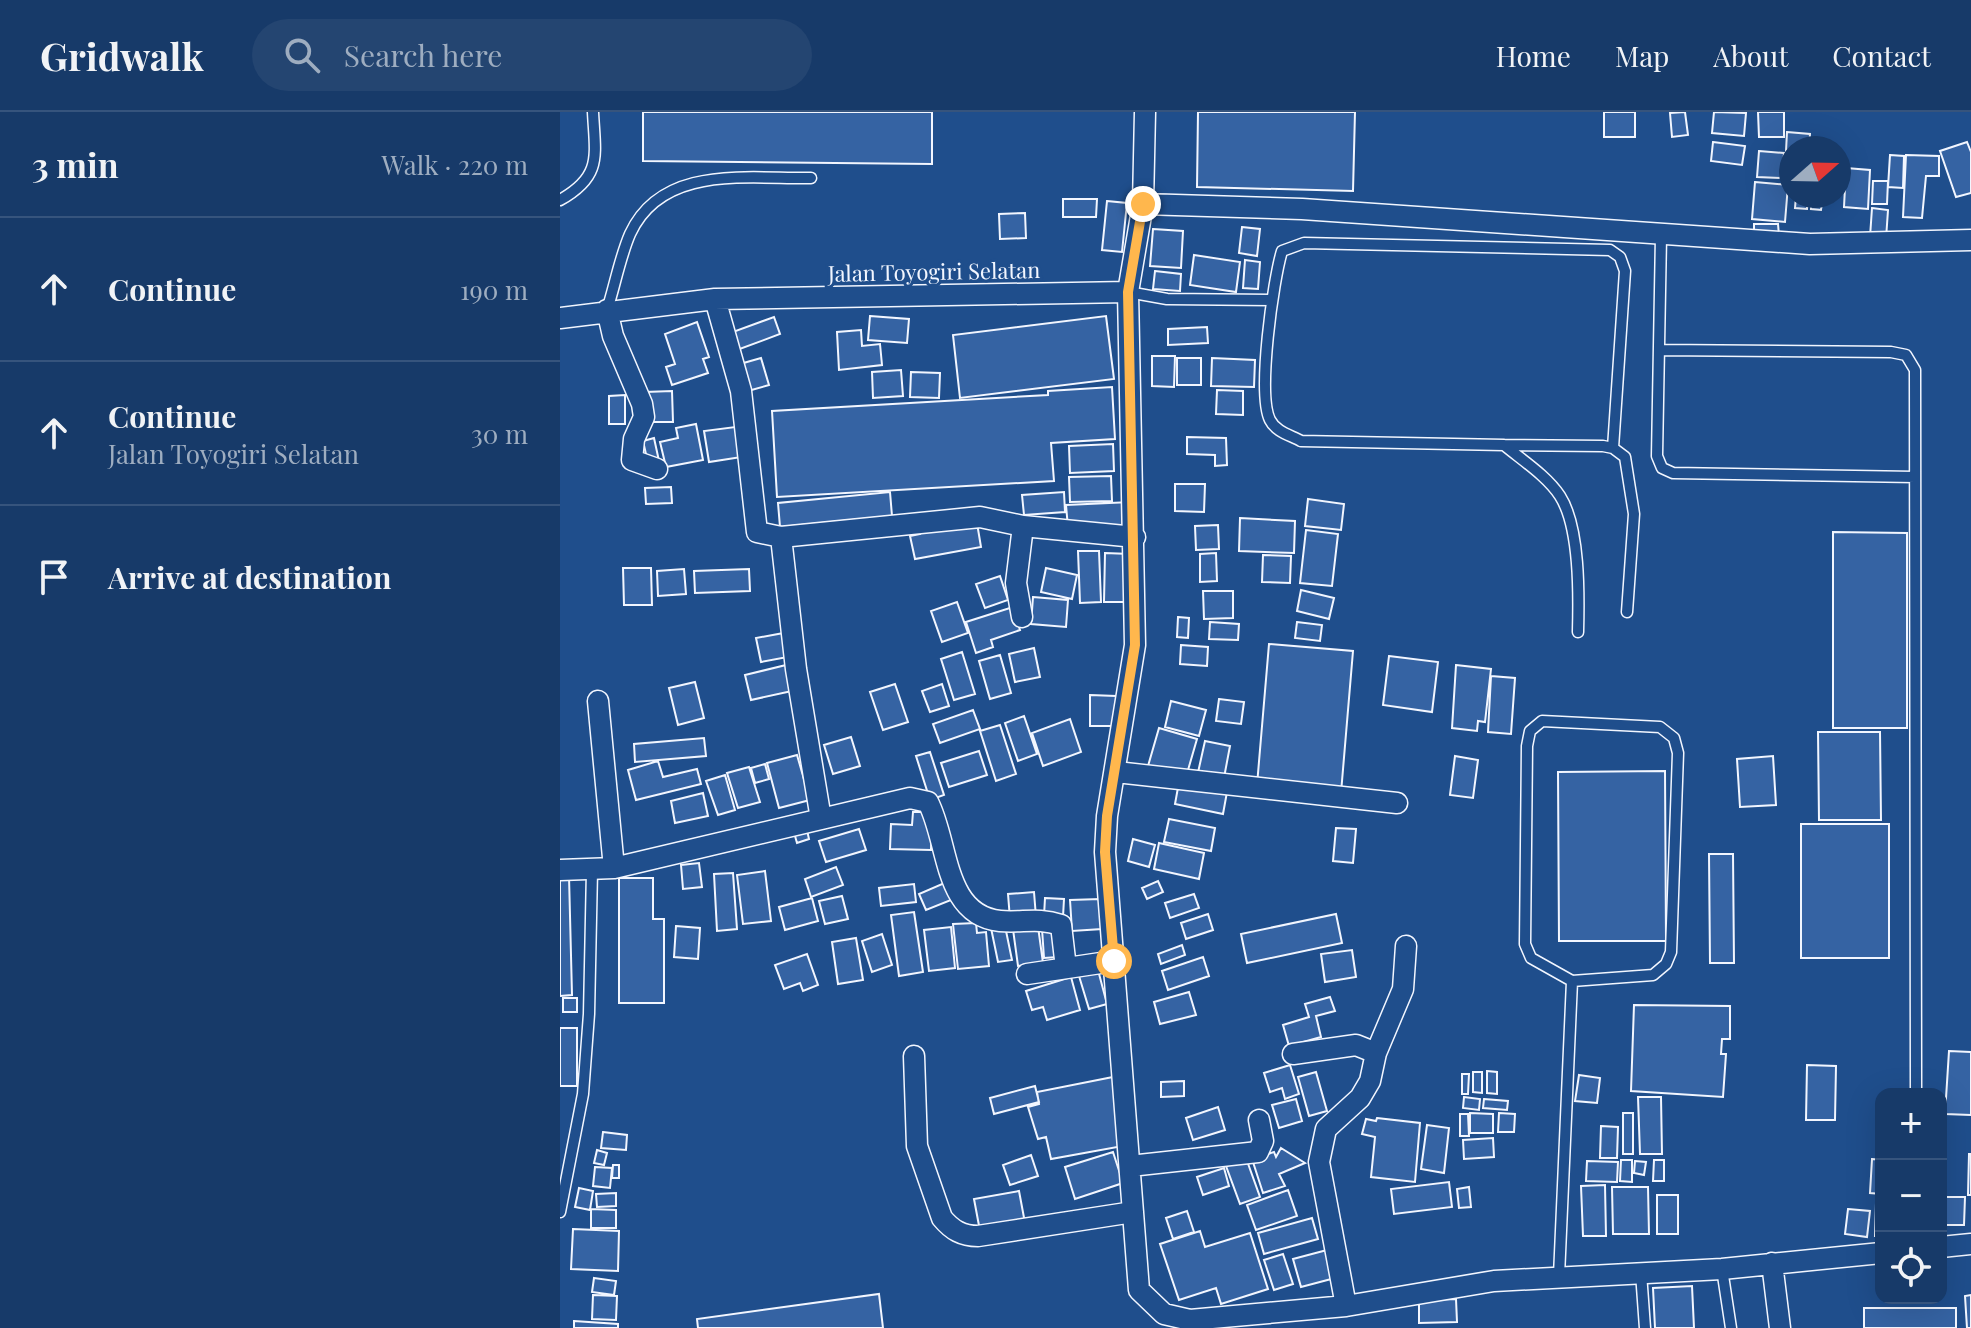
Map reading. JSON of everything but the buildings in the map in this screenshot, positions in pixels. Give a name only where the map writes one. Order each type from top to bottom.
[{"type":"street","points":[[1145,112],[1143,204],[1128,292],[1135,645],[1105,852],[1139,1290],[1164,1314],[1188,1324],[1284,1319],[1494,1281],[1722,1269],[1875,1254]]},
{"type":"street","points":[[1143,204],[1302,209],[1810,244],[1971,240]]},
{"type":"street","name":"Jalan Toyogiri Selatan","points":[[560,318],[715,299],[1128,292]]},
{"type":"street","points":[[715,299],[741,391],[756,529],[762,536],[781,537],[980,517],[1023,526],[1135,537]]},
{"type":"street","points":[[607,310],[613,336],[642,404],[644,417],[634,439],[632,460],[657,469]]},
{"type":"street","points":[[1022,617],[1016,583],[1023,526]]},
{"type":"street","points":[[781,537],[796,669],[821,819]]},
{"type":"street","points":[[598,701],[614,868]]},
{"type":"street","points":[[1116,772],[1397,803]]},
{"type":"street","points":[[560,870],[614,868],[910,798],[928,802],[939,824],[951,880],[966,905],[974,913],[1001,921],[1037,918],[1061,925],[1066,968]]},
{"type":"street","points":[[1346,1306],[1319,1162],[1320,1142],[1326,1129],[1360,1098],[1370,1081],[1376,1053],[1403,989],[1406,946]]},
{"type":"street","points":[[1027,974],[1114,961]]},
{"type":"street","points":[[1293,1054],[1356,1045],[1376,1053]]},
{"type":"street","points":[[914,1056],[917,1146],[942,1218],[950,1227],[960,1233],[978,1236],[1133,1212]]},
{"type":"street","points":[[1130,1166],[1258,1152],[1263,1141],[1259,1120]]},
{"type":"street","points":[[1947,1246],[1971,1244]]},
{"type":"street","points":[[1772,1263],[1780,1328]]},
{"type":"lane","points":[[560,200],[582,186],[596,167],[593,112]]},
{"type":"lane","points":[[607,310],[630,234],[648,205],[671,189],[711,179],[811,178]]},
{"type":"lane","points":[[1661,236],[1657,456],[1662,468],[1673,473],[1915,477]]},
{"type":"lane","points":[[1613,448],[1625,271],[1620,257],[1610,250],[1292,244],[1282,251],[1272,300],[1266,403],[1270,421],[1278,430],[1301,441],[1613,448],[1625,457],[1630,472],[1634,514],[1627,612]]},
{"type":"lane","points":[[1128,292],[1167,299],[1272,300]]},
{"type":"lane","points":[[1659,350],[1906,355],[1915,370],[1916,1088]]},
{"type":"lane","points":[[1504,445],[1559,495],[1569,516],[1579,596],[1578,632]]},
{"type":"lane","points":[[1542,721],[1660,727],[1674,738],[1678,753],[1671,952],[1666,964],[1653,975],[1572,981],[1531,958],[1525,944],[1530,731],[1542,721]]},
{"type":"lane","points":[[560,1212],[583,1094],[589,1014],[592,870]]},
{"type":"lane","points":[[1559,1276],[1572,981]]},
{"type":"lane","points":[[1722,1269],[1731,1328]]},
{"type":"lane","points":[[1641,1273],[1645,1328]]},
{"type":"route","points":[[1114,961],[1105,852],[1107,816],[1122,740],[1135,645],[1128,292],[1143,204]]}]
